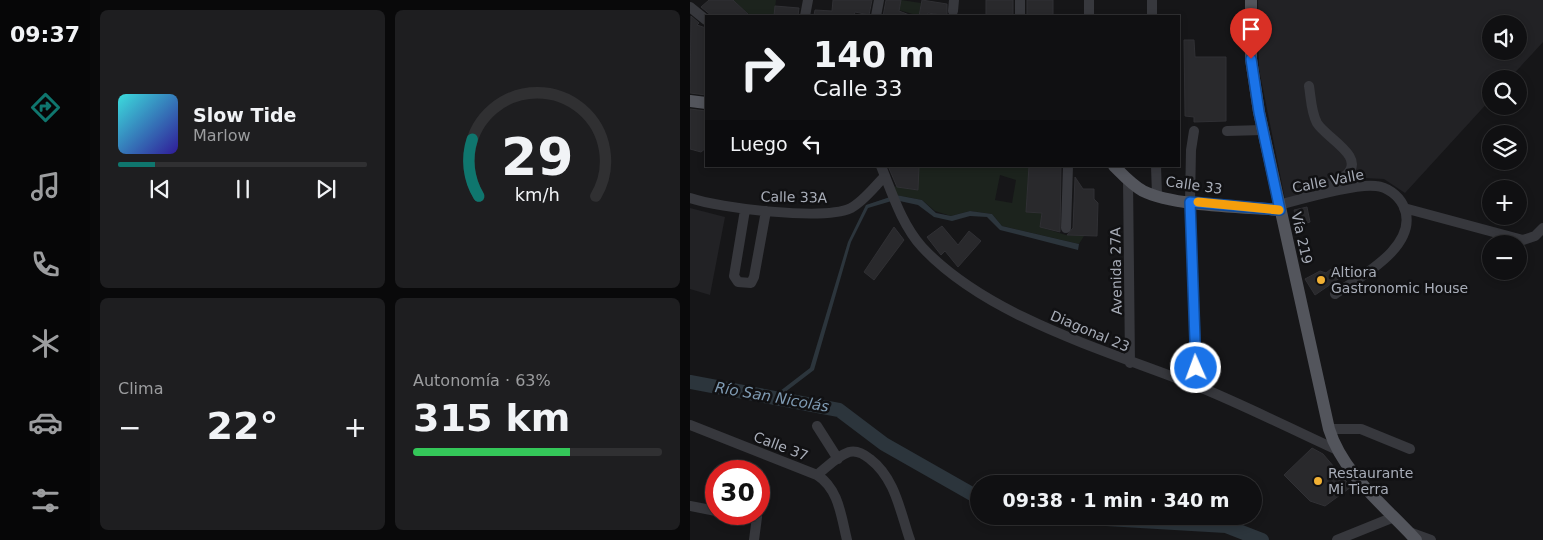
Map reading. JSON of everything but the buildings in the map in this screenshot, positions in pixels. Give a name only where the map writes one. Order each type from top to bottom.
[{"type":"main road","name":"Vía 219","points":[[1251,0],[1251,59],[1262,130],[1335,449],[1412,536]]},
{"type":"main road","points":[[690,101],[705,103]]},
{"type":"main road","name":"Calle 33","points":[[1115,167],[1141,190],[1157,196],[1190,202],[1279,207]]},
{"type":"street","points":[[805,15],[808,0]]},
{"type":"street","points":[[876,15],[880,0]]},
{"type":"street","points":[[1020,0],[1020,15]]},
{"type":"street","points":[[1089,0],[1089,15]]},
{"type":"street","points":[[1152,0],[1152,15]]},
{"type":"street","points":[[690,7],[705,19]]},
{"type":"street","points":[[1300,199],[1308,191],[1344,177],[1351,170],[1353,164],[1351,157],[1327,136],[1316,120],[1309,86]]},
{"type":"street","points":[[1227,131],[1262,130]]},
{"type":"street","points":[[1194,131],[1191,150],[1190,202],[1197,386]]},
{"type":"street","points":[[1066,228],[1068,167]]},
{"type":"street","points":[[1156,167],[1157,196]]},
{"type":"street","name":"Calle 33A","points":[[690,198],[746,210],[810,212],[846,210],[862,199],[883,171]]},
{"type":"street","name":"Diagonal 23","points":[[883,171],[908,229],[922,246],[953,276],[1040,324],[1130,363],[1197,386],[1335,449]]},
{"type":"street","name":"Avenida 27A","points":[[1128,180],[1130,363]]},
{"type":"street","name":"Calle Valle","points":[[1279,207],[1300,199],[1361,186],[1377,186],[1393,192],[1404,208]]},
{"type":"street","points":[[1404,208],[1523,240],[1535,236],[1543,228]]},
{"type":"street","points":[[1335,294],[1390,254],[1404,234],[1408,220],[1404,208]]},
{"type":"street","points":[[746,210],[734,276],[738,282],[747,284],[751,283],[754,277],[766,211]]},
{"type":"street","name":"Calle 37","points":[[690,425],[817,475],[849,452],[857,452],[881,467],[889,478],[910,540]]},
{"type":"street","points":[[817,426],[838,459]]},
{"type":"street","points":[[1329,429],[1361,429],[1410,449]]},
{"type":"street","points":[[817,475],[826,481],[833,490],[848,540]]},
{"type":"street","points":[[690,506],[705,508]]},
{"type":"street","points":[[1337,540],[1394,517]]},
{"type":"street","points":[[754,540],[756,525]]},
{"type":"street","points":[[1412,536],[1431,540]]},
{"type":"shaded area","points":[[733,0],[776,0],[774,15],[750,15]]},
{"type":"shaded area","points":[[901,0],[921,3],[919,15],[899,10]]},
{"type":"shaded area","points":[[1258,0],[1543,0],[1543,42],[1527,59],[1527,15],[1482,15],[1482,60],[1526,60],[1517,70],[1482,70],[1482,109],[1405,193],[1384,179],[1364,178],[1339,187],[1285,199],[1259,69]]},
{"type":"shaded area","points":[[919,167],[1029,167],[1026,212],[1042,213],[1040,227],[1066,235],[1084,236],[1079,244],[1002,226],[992,214],[970,211],[951,216],[935,211],[922,200],[896,195],[892,186],[918,190]],"holes":[[[1000,175],[1016,180],[1012,203],[995,200]]]},
{"type":"shaded area","points":[[896,195],[922,200],[936,213],[951,216],[970,211],[992,214],[1002,226],[1079,244],[1078,250],[1000,230],[987,217],[970,216],[952,221],[934,217],[918,205],[895,200],[868,208],[851,242],[814,370],[776,399],[771,398],[810,368],[848,242],[866,205]]},
{"type":"shaded area","points":[[690,208],[725,217],[710,295],[690,289]]},
{"type":"waterway","name":"Río San Nicolás","points":[[690,382],[839,410],[884,444],[970,493]]},
{"type":"waterway","name":"Río San Nicolás","points":[[1209,525],[1226,526],[1262,540]]},
{"type":"slow traffic","points":[[1198,202],[1279,210]]},
{"type":"place","name":"Altiora Gastronomic House","points":[[1321,280]]},
{"type":"place","name":"Restaurante Mi Tierra","points":[[1318,481]]},
{"type":"route","points":[[1196,368],[1190,202],[1280,210],[1259,112],[1251,59]]}]
